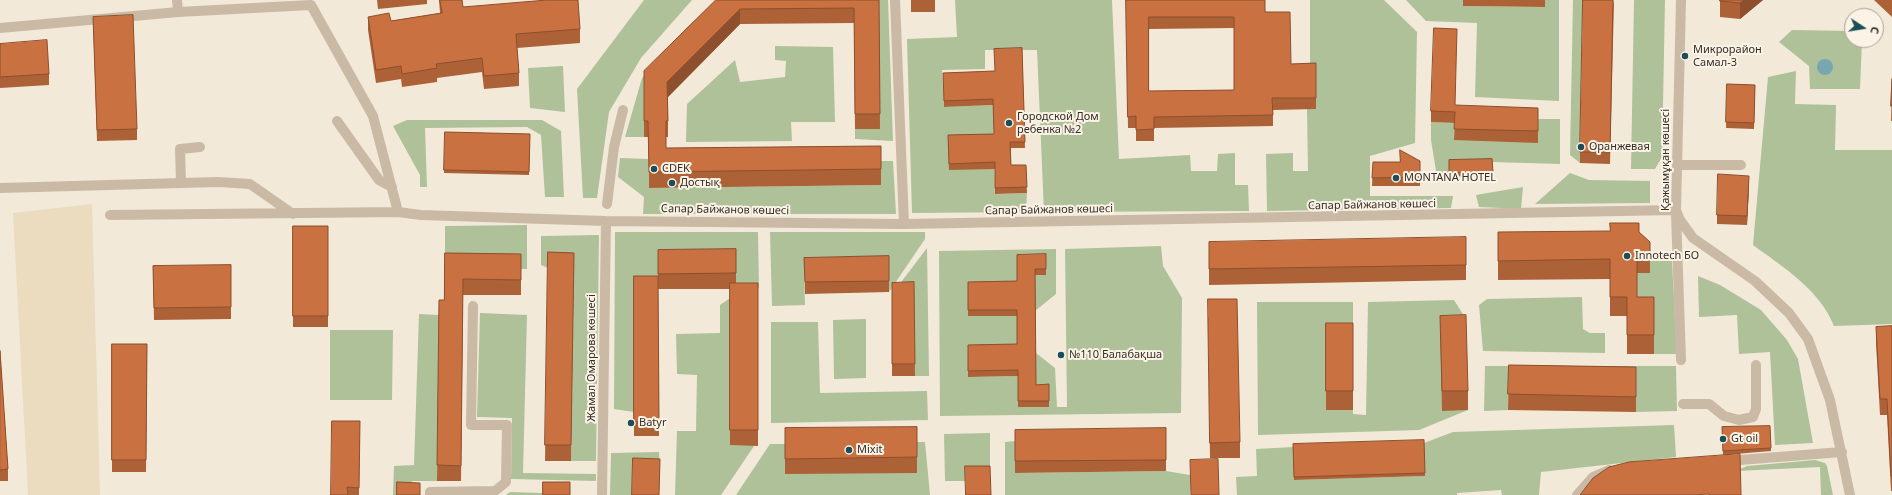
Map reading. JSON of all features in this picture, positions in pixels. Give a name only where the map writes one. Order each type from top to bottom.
[{"type":"street","points":[[177,0],[178,12]]},
{"type":"street","points":[[895,0],[904,224]]},
{"type":"street","name":"Қажымұқан көшесі","points":[[1681,0],[1676,210],[1680,220],[1693,238],[1755,281],[1789,313],[1808,339],[1830,400],[1850,495]]},
{"type":"street","points":[[0,28],[178,12],[311,5],[373,116],[398,212]]},
{"type":"street","points":[[607,204],[614,147],[623,110]]},
{"type":"street","points":[[337,121],[379,180],[392,187]]},
{"type":"street","points":[[181,183],[180,148],[200,146]]},
{"type":"street","points":[[1677,164],[1741,165]]},
{"type":"street","points":[[0,188],[218,182],[250,184],[293,214]]},
{"type":"street","points":[[1676,210],[1681,360]]},
{"type":"street","name":"Сапар Байжанов көшесі","points":[[110,215],[398,212],[422,215],[606,221],[904,224],[1479,215],[1676,210]]},
{"type":"street","name":"Жамал Омарова көшесі","points":[[602,495],[606,221]]},
{"type":"street","points":[[430,495],[430,492],[482,493],[495,491],[506,482],[507,425],[470,425],[473,306]]},
{"type":"street","points":[[1683,404],[1709,404],[1724,416],[1739,420],[1753,417],[1756,409],[1756,365]]},
{"type":"street","points":[[1716,461],[1842,452]]},
{"type":"street","points":[[1577,495],[1593,477],[1600,473],[1618,469]]},
{"type":"green space","points":[[644,0],[692,0],[641,58],[609,112],[597,198],[583,198],[577,89]]},
{"type":"green space","points":[[719,0],[644,86],[644,137],[625,137],[642,78],[687,27]]},
{"type":"green space","points":[[855,0],[888,0],[893,141],[855,139],[855,129],[880,129]]},
{"type":"green space","points":[[955,0],[1112,0],[1119,159],[1190,155],[1191,171],[1217,171],[1218,154],[1235,153],[1235,185],[1248,185],[1249,211],[1044,212],[1037,50],[985,50],[985,69],[942,70],[944,107],[993,105],[995,194],[1027,193],[1026,212],[912,213],[907,39],[957,37]]},
{"type":"green space","points":[[1310,0],[1384,0],[1417,32],[1415,143],[1370,156],[1370,196],[1453,196],[1451,208],[1267,211],[1266,154],[1293,153],[1293,171],[1308,171],[1307,109],[1316,109],[1310,75]]},
{"type":"green space","points":[[1406,0],[1463,0],[1464,6],[1545,7],[1545,0],[1559,0],[1559,101],[1475,97],[1477,23],[1426,21]]},
{"type":"green space","points":[[1573,0],[1583,0],[1580,163],[1570,155]]},
{"type":"green space","points":[[1634,0],[1665,0],[1662,157],[1655,169],[1631,169]]},
{"type":"green space","points":[[1792,30],[1844,31],[1844,48],[1862,48],[1860,89],[1810,89],[1809,66],[1779,42]]},
{"type":"green space","points":[[775,46],[833,47],[835,122],[791,122],[792,141],[686,142],[687,104],[735,60],[740,82],[785,77],[786,61],[775,60]]},
{"type":"green space","points":[[563,66],[565,112],[530,108],[528,68]]},
{"type":"green space","points":[[1796,71],[1795,104],[1836,105],[1835,150],[1892,150],[1892,324],[1834,326],[1820,301],[1800,280],[1753,245],[1768,77]]},
{"type":"green space","points":[[1538,119],[1560,119],[1560,164],[1492,162],[1449,164],[1449,177],[1437,177],[1431,140],[1431,122],[1455,123],[1538,143]]},
{"type":"green space","points":[[407,120],[542,120],[561,131],[564,197],[545,197],[541,135],[527,127],[425,128],[427,187],[420,187],[420,175],[393,126]]},
{"type":"green space","points":[[620,158],[648,159],[649,188],[881,185],[881,161],[893,161],[896,214],[643,214],[644,197],[618,177]]},
{"type":"green space","points":[[1570,173],[1589,180],[1650,181],[1650,203],[1535,204]]},
{"type":"green space","points":[[1523,187],[1521,209],[1479,207],[1476,195]]},
{"type":"green space","points":[[527,225],[527,269],[445,268],[445,226]]},
{"type":"green space","points":[[615,232],[758,232],[759,288],[736,289],[658,266],[658,289],[634,412],[614,409]]},
{"type":"green space","points":[[770,232],[925,232],[925,239],[889,292],[889,268],[804,270],[805,305],[772,306]]},
{"type":"green space","points":[[599,235],[596,461],[571,461],[574,268],[548,268],[541,265],[541,236]]},
{"type":"green space","name":"№110 Балабақша","points":[[1161,246],[1163,266],[1182,298],[1181,413],[940,416],[939,251],[1056,249],[1056,294],[1035,311],[1035,275],[1046,275],[1046,260],[1017,287],[1017,350],[968,351],[968,377],[1018,376],[1036,391],[1036,353],[1055,368],[1057,407],[1067,407],[1065,249]]},
{"type":"green space","points":[[927,248],[929,376],[915,376],[914,294],[892,294]]},
{"type":"green space","points":[[1650,261],[1672,261],[1677,354],[1654,354],[1654,316],[1637,316],[1637,273],[1650,273]]},
{"type":"green space","points":[[1698,276],[1720,285],[1761,310],[1787,340],[1798,359],[1813,443],[1775,445],[1770,352],[1739,354],[1737,315],[1699,317]]},
{"type":"green space","points":[[1582,297],[1583,329],[1590,333],[1605,333],[1605,353],[1483,351],[1479,305],[1487,299]]},
{"type":"green space","points":[[730,298],[754,446],[721,495],[675,495],[677,431],[696,431],[697,375],[677,374],[676,334],[720,333],[720,305]]},
{"type":"green space","points":[[1454,300],[1466,319],[1466,334],[1442,410],[1468,410],[1419,430],[1258,435],[1257,302],[1353,302],[1353,342],[1326,342],[1326,410],[1353,410],[1353,414],[1366,415],[1368,302]]},
{"type":"green space","points":[[480,313],[527,315],[523,473],[596,474],[596,481],[511,479],[512,418],[477,417]]},
{"type":"green space","points":[[419,314],[439,315],[437,481],[412,481],[412,495],[393,495],[394,466],[414,465]]},
{"type":"green space","points":[[866,319],[866,378],[834,379],[833,320]]},
{"type":"green space","points":[[771,322],[818,322],[820,393],[927,391],[928,420],[771,423]]},
{"type":"green space","points":[[330,330],[393,330],[392,400],[330,400]]},
{"type":"green space","points":[[1485,366],[1676,366],[1677,411],[1636,412],[1636,383],[1509,381],[1508,410],[1484,411]]},
{"type":"green space","points":[[1674,425],[1676,457],[1541,472],[1539,495],[1502,495],[1501,490],[1457,493],[1457,495],[1237,495],[1236,477],[1257,476],[1256,449],[1293,447],[1295,480],[1425,476],[1424,443],[1453,432]]},
{"type":"green space","points":[[990,433],[990,481],[945,481],[944,434]]},
{"type":"green space","points":[[1015,441],[1015,473],[1166,471],[1190,475],[1190,495],[1005,495],[1005,442]]},
{"type":"green space","points":[[917,442],[925,442],[930,495],[736,495],[770,444],[785,444],[785,474]]},
{"type":"green space","points":[[659,452],[660,470],[632,495],[610,495],[611,453]]},
{"type":"green space","points":[[1815,460],[1825,463],[1827,466],[1833,495],[1821,495],[1820,467],[1736,471],[1747,466]]},
{"type":"green space","points":[[510,492],[543,493],[543,495],[506,495]]},
{"type":"shaded area","points":[[92,204],[100,495],[28,495],[13,213]]},
{"type":"water","points":[[1825,59],[1831,61],[1833,67],[1831,73],[1825,75],[1819,73],[1817,67],[1819,61]]},
{"type":"building","points":[[440,0],[462,0],[463,7],[547,0],[578,0],[580,29],[516,34],[519,73],[484,76],[482,58],[436,64],[437,68],[402,74],[401,66],[376,70],[368,17],[389,13],[391,21],[442,13]]},
{"type":"building","points":[[716,0],[879,0],[880,114],[855,114],[854,8],[740,9],[667,82],[668,121],[666,121],[666,148],[881,146],[881,169],[649,172],[648,121],[644,121],[644,71]]},
{"type":"building","points":[[1126,0],[1265,0],[1265,12],[1290,12],[1291,64],[1316,63],[1316,98],[1272,98],[1273,115],[1154,117],[1154,129],[1136,130],[1136,116],[1128,117]],"holes":[[[1149,17],[1234,17],[1234,90],[1149,91]]]},
{"type":"building","points":[[1583,0],[1613,0],[1610,152],[1580,152]]},
{"type":"building","points":[[1720,0],[1744,0],[1740,3]]},
{"type":"building","points":[[133,15],[137,129],[97,130],[93,17]]},
{"type":"building","points":[[1434,28],[1457,29],[1455,105],[1538,108],[1538,131],[1454,129],[1455,112],[1431,111]]},
{"type":"building","points":[[47,40],[49,74],[0,77],[0,44]]},
{"type":"building","name":"Городской Дом ребенка №2","points":[[1022,48],[1025,142],[1010,142],[1011,165],[1026,165],[1027,187],[995,188],[995,162],[949,164],[948,135],[994,134],[993,99],[944,101],[943,73],[995,71],[994,49]]},
{"type":"building","points":[[1892,79],[1892,106],[1891,106]]},
{"type":"building","points":[[1727,84],[1755,85],[1754,123],[1726,122]]},
{"type":"building","points":[[445,132],[530,134],[529,172],[444,170]]},
{"type":"building","points":[[1400,150],[1420,161],[1420,177],[1372,178],[1373,162],[1400,162]]},
{"type":"building","points":[[1492,159],[1493,172],[1449,173],[1449,160]]},
{"type":"building","points":[[1718,174],[1749,176],[1747,216],[1717,215]]},
{"type":"building","points":[[1610,223],[1639,223],[1639,232],[1650,242],[1650,254],[1637,254],[1637,297],[1654,297],[1654,335],[1627,335],[1627,297],[1610,297],[1610,259],[1498,261],[1498,232],[1610,231]]},
{"type":"building","points":[[293,226],[328,226],[328,316],[293,316]]},
{"type":"building","points":[[1466,237],[1466,265],[1209,269],[1209,242]]},
{"type":"building","points":[[736,249],[736,273],[658,274],[658,250]]},
{"type":"building","points":[[548,252],[574,253],[571,445],[545,445]]},
{"type":"building","points":[[445,253],[521,254],[521,280],[463,279],[461,466],[437,465],[439,300],[444,300]]},
{"type":"building","points":[[1046,254],[1046,269],[1035,269],[1036,385],[1049,384],[1049,401],[1018,401],[1018,370],[968,371],[968,345],[1017,344],[1017,310],[968,310],[968,282],[1017,281],[1017,255]]},
{"type":"building","points":[[889,256],[889,281],[805,282],[804,258]]},
{"type":"building","points":[[231,265],[231,307],[154,308],[153,266]]},
{"type":"building","points":[[634,276],[658,276],[659,421],[634,422]]},
{"type":"building","points":[[914,282],[915,364],[892,364],[892,283]]},
{"type":"building","points":[[730,283],[758,283],[758,430],[730,430]]},
{"type":"building","points":[[1208,299],[1237,299],[1240,442],[1210,443]]},
{"type":"building","points":[[1466,315],[1468,391],[1442,391],[1440,316]]},
{"type":"building","points":[[1326,323],[1353,323],[1353,391],[1326,391]]},
{"type":"building","points":[[1892,326],[1891,476],[1887,399],[1880,399],[1876,327]]},
{"type":"building","points":[[112,344],[147,344],[146,460],[112,460]]},
{"type":"building","points":[[0,351],[8,469],[0,470]]},
{"type":"building","points":[[1509,365],[1636,367],[1636,397],[1508,394]]},
{"type":"building","points":[[332,421],[360,421],[359,488],[347,487],[348,495],[331,495]]},
{"type":"building","points":[[1770,426],[1771,448],[1723,451],[1722,427]]},
{"type":"building","points":[[917,427],[917,457],[785,459],[785,428]]},
{"type":"building","points":[[1166,428],[1166,460],[1015,461],[1015,430]]},
{"type":"building","points":[[1424,440],[1425,473],[1294,477],[1293,444]]},
{"type":"building","points":[[1740,454],[1741,495],[1580,495],[1593,478],[1609,467],[1629,462]]},
{"type":"building","points":[[633,458],[660,459],[659,495],[632,495]]},
{"type":"building","points":[[1218,459],[1219,495],[1191,495],[1190,460]]},
{"type":"building","points":[[965,466],[990,466],[991,495],[966,495]]},
{"type":"building","points":[[397,482],[420,483],[420,495],[397,495]]},
{"type":"building","points":[[543,482],[570,482],[570,495],[543,495]]},
{"type":"place","name":"Микрорайон Самал-3","points":[[1685,56]]},
{"type":"place","name":"Городской Дом ребенка №2","points":[[1009,123]]},
{"type":"place","name":"Оранжевая","points":[[1581,147]]},
{"type":"place","name":"CDEK","points":[[654,169]]},
{"type":"place","name":"MONTANA HOTEL","points":[[1396,178]]},
{"type":"place","name":"Достық","points":[[672,183]]},
{"type":"place","name":"Innotech БО","points":[[1627,256]]},
{"type":"place","name":"№110 Балабақша","points":[[1061,355]]},
{"type":"place","name":"Batyr","points":[[631,423]]},
{"type":"place","name":"Gt oil","points":[[1723,439]]},
{"type":"place","name":"Mixit","points":[[849,450]]}]
